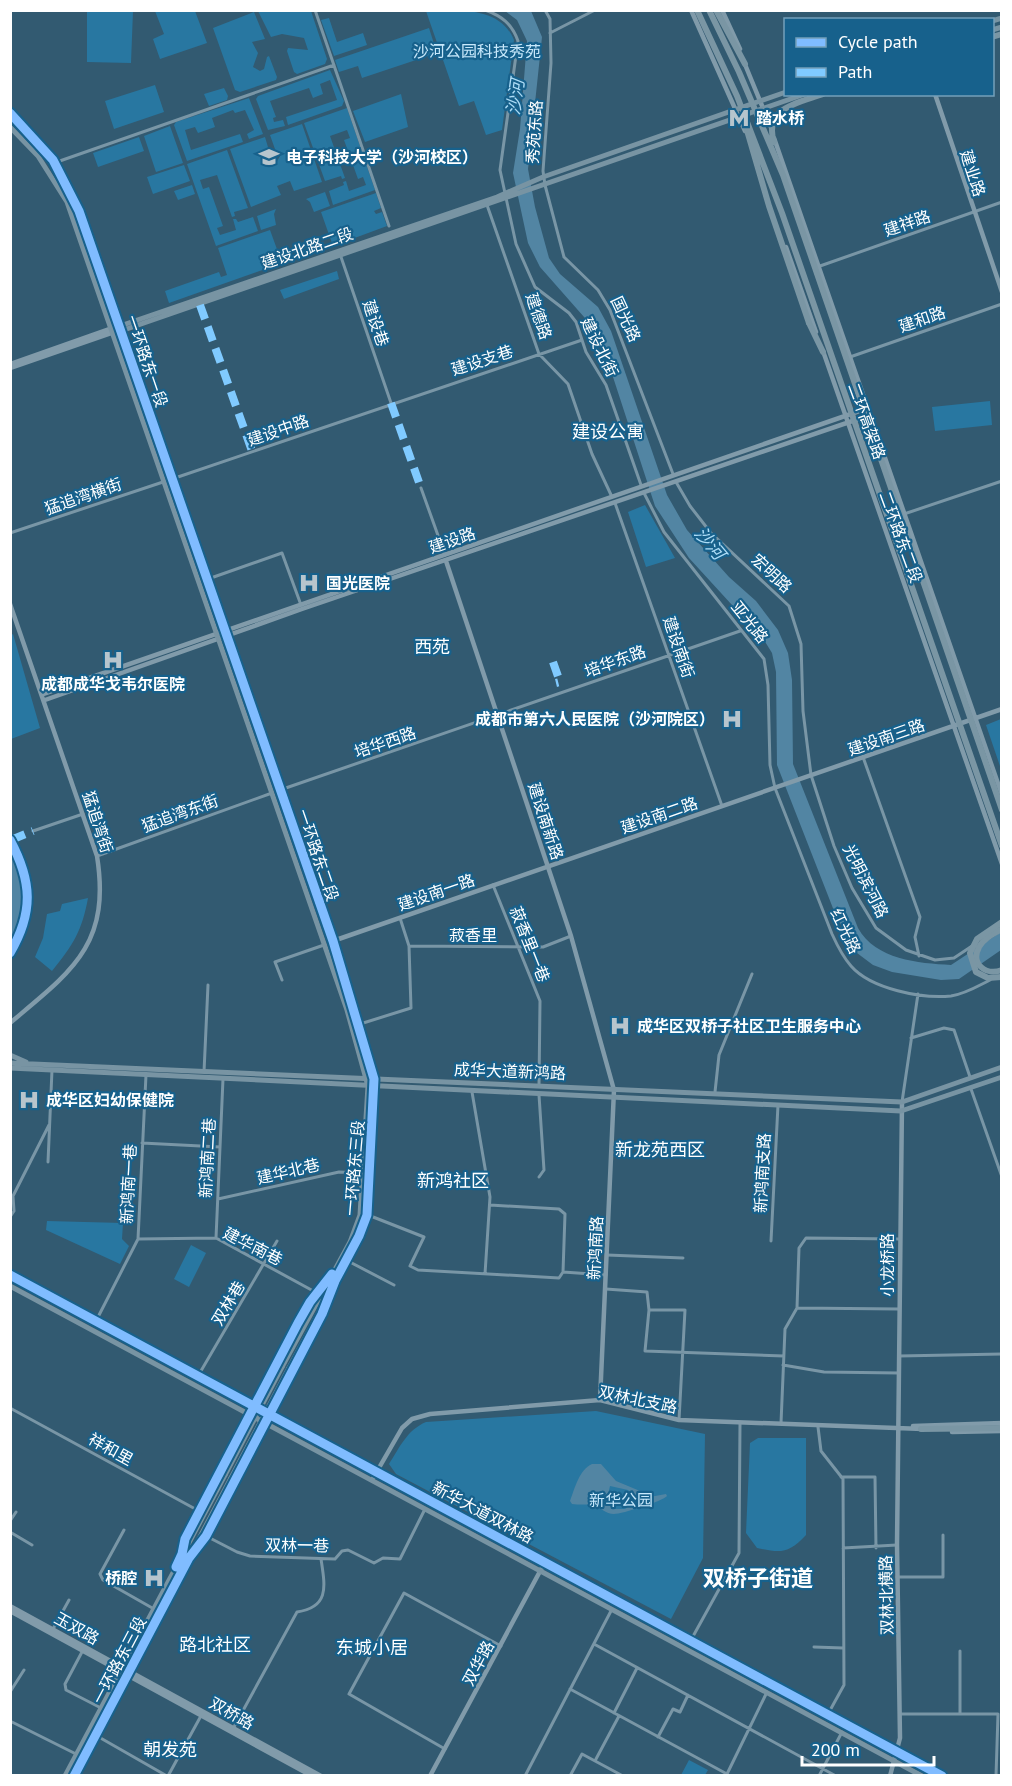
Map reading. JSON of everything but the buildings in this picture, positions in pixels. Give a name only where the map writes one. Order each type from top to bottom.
[{"type":"highway","name":"二环高架路","points":[[697,10],[739,100],[782,213],[1002,846]]},
{"type":"highway","name":"二环高架路","points":[[709,10],[757,111],[783,175],[1002,810]]},
{"type":"highway","points":[[716,10],[745,64]]},
{"type":"highway","points":[[783,175],[771,135],[772,120],[787,107],[817,96]]},
{"type":"highway","points":[[739,100],[769,206],[809,323],[823,352]]},
{"type":"highway","points":[[1002,923],[977,939],[970,952],[976,972],[988,978],[1002,976]]},
{"type":"highway","points":[[1002,929],[983,941],[976,953],[978,965],[983,970],[995,972],[1002,970]]},
{"type":"highway","points":[[921,1429],[1002,1427]]},
{"type":"main road","points":[[543,177],[784,93]]},
{"type":"main road","points":[[545,185],[799,96]]},
{"type":"main road","name":"一环路东一段","points":[[10,113],[54,163],[79,211],[225,633]]},
{"type":"main road","name":"一环路东一段","points":[[10,127],[38,156],[67,202],[113,330],[216,636]]},
{"type":"main road","name":"建设北路二段","points":[[486,203],[503,193],[543,177]]},
{"type":"main road","name":"建设北路二段","points":[[113,330],[545,185]]},
{"type":"main road","points":[[104,305],[111,303]]},
{"type":"main road","name":"一环路东二段","points":[[225,633],[360,1024],[371,1082]]},
{"type":"main road","name":"一环路东二段","points":[[216,636],[371,1082]]},
{"type":"main road","points":[[10,1055],[30,1064]]},
{"type":"main road","name":"成华大道新鸿路","points":[[10,1063],[901,1111],[1002,1077]]},
{"type":"main road","name":"成华大道新鸿路","points":[[10,1068],[371,1082],[472,1090],[614,1090],[902,1102],[1002,1067]]},
{"type":"main road","name":"一环路东三段","points":[[332,1280],[357,1226],[362,1205],[371,1082]]},
{"type":"main road","name":"一环路东三段","points":[[332,1280],[346,1260],[367,1215],[371,1082]]},
{"type":"main road","name":"新华大道双林路","points":[[10,1275],[942,1776]]},
{"type":"main road","points":[[182,1554],[185,1539],[249,1414],[317,1293],[332,1280]]},
{"type":"main road","points":[[189,1558],[332,1280]]},
{"type":"main road","points":[[189,1558],[206,1536],[266,1423],[322,1314],[332,1280]]},
{"type":"main road","name":"新华大道双林路","points":[[10,1286],[922,1776]]},
{"type":"main road","points":[[182,1554],[286,1367]]},
{"type":"main road","name":"一环路东三段","points":[[64,1776],[182,1554]]},
{"type":"main road","name":"一环路东三段","points":[[74,1776],[189,1558]]},
{"type":"street","points":[[315,10],[389,226]]},
{"type":"street","name":"建设北街","points":[[485,10],[507,21],[513,28],[518,41],[500,156],[503,193],[516,244],[535,287],[569,313],[580,331],[582,340],[606,385],[643,485]]},
{"type":"street","name":"秀苑东路","points":[[545,10],[550,19],[543,177],[545,185]]},
{"type":"street","points":[[550,33],[595,10]]},
{"type":"street","name":"二环路东二段","points":[[691,10],[740,116],[1002,864]]},
{"type":"street","name":"二环路东二段","points":[[722,10],[764,108],[1002,795]]},
{"type":"street","points":[[54,163],[334,65]]},
{"type":"street","name":"建业路","points":[[936,96],[1002,292]]},
{"type":"street","name":"国光路","points":[[545,185],[564,257],[571,266],[586,276],[610,310],[673,474]]},
{"type":"street","name":"建祥路","points":[[820,266],[1002,202]]},
{"type":"street","name":"建德路","points":[[486,203],[539,354],[568,384],[592,454],[611,496]]},
{"type":"street","name":"建设巷","points":[[340,254],[391,403]]},
{"type":"street","name":"建和路","points":[[850,357],[1002,304]]},
{"type":"street","points":[[10,363],[113,330]]},
{"type":"street","points":[[10,368],[113,330]]},
{"type":"street","name":"建设支巷","points":[[391,403],[582,340]]},
{"type":"street","name":"建设中路","points":[[172,479],[391,403]]},
{"type":"street","name":"建设路","points":[[44,697],[446,558],[673,474],[868,408]]},
{"type":"street","name":"建设路","points":[[225,633],[301,605],[645,493],[870,415]]},
{"type":"street","points":[[904,514],[1002,481]]},
{"type":"street","name":"猛追湾横街","points":[[10,533],[163,482]]},
{"type":"street","name":"宏明路","points":[[676,482],[690,506],[711,533],[789,606],[801,644],[804,711],[811,775]]},
{"type":"street","points":[[421,488],[446,558]]},
{"type":"street","name":"亚光路","points":[[645,493],[664,532],[740,631],[759,652],[766,666],[770,765],[776,788]]},
{"type":"street","name":"建设南街","points":[[611,496],[722,806]]},
{"type":"street","points":[[206,579],[282,553],[301,605]]},
{"type":"street","name":"建设南新路","points":[[446,558],[571,936],[615,1097]]},
{"type":"street","name":"猛追湾街","points":[[10,604],[97,856],[100,906],[90,941],[72,969],[10,1023]]},
{"type":"street","name":"培华东路","points":[[498,716],[668,654],[740,631]]},
{"type":"street","name":"建设南三路","points":[[805,777],[1002,709]]},
{"type":"street","name":"培华西路","points":[[280,790],[498,716]]},
{"type":"street","points":[[863,757],[920,917],[915,937],[919,956]]},
{"type":"street","name":"光明滨河路","points":[[811,775],[834,846],[852,888],[876,928],[919,956],[935,960],[954,958],[1002,923]]},
{"type":"street","name":"建设南二路","points":[[548,866],[805,777]]},
{"type":"street","name":"红光路","points":[[776,788],[832,934],[852,968],[875,983],[918,994],[958,994],[1002,976]]},
{"type":"street","name":"猛追湾东街","points":[[97,856],[272,793]]},
{"type":"street","points":[[33,831],[83,814]]},
{"type":"street","name":"建设南一路","points":[[333,941],[548,866]]},
{"type":"street","name":"菽香里一巷","points":[[493,885],[516,947],[540,1001],[539,1090],[544,1170],[538,1178]]},
{"type":"street","points":[[360,1024],[411,1008],[410,946],[400,918]]},
{"type":"street","name":"菽香里","points":[[410,946],[549,946],[571,936]]},
{"type":"street","points":[[282,980],[275,962],[324,945]]},
{"type":"street","points":[[715,1094],[719,1055],[752,974]]},
{"type":"street","points":[[204,1072],[208,985]]},
{"type":"street","points":[[902,1102],[918,994]]},
{"type":"street","points":[[911,1038],[944,1028],[954,1030],[970,1078]]},
{"type":"street","points":[[48,1162],[52,1070]]},
{"type":"street","name":"新鸿南一巷","points":[[96,1321],[138,1239],[146,1075]]},
{"type":"street","name":"新鸿南二巷","points":[[216,1238],[223,1078]]},
{"type":"street","points":[[970,1087],[1002,1177]]},
{"type":"street","points":[[472,1090],[489,1205],[485,1274]]},
{"type":"street","name":"新鸿南路","points":[[600,1400],[615,1097]]},
{"type":"street","name":"小龙桥路","points":[[898,1427],[902,1102]]},
{"type":"street","name":"新鸿南支路","points":[[771,1241],[778,1105]]},
{"type":"street","points":[[10,1217],[14,1211],[13,1196],[50,1125]]},
{"type":"street","points":[[142,1143],[220,1148]]},
{"type":"street","name":"建华北巷","points":[[218,1199],[339,1172],[364,1174]]},
{"type":"street","points":[[367,1215],[424,1237],[410,1266],[418,1270],[559,1278],[563,1272],[566,1214],[559,1209],[489,1205]]},
{"type":"street","name":"建华南巷","points":[[138,1239],[216,1238],[317,1293]]},
{"type":"street","points":[[781,1425],[785,1329],[797,1308],[799,1248],[806,1238],[899,1239]]},
{"type":"street","name":"双林巷","points":[[198,1376],[277,1241]]},
{"type":"street","points":[[607,1256],[683,1258]]},
{"type":"street","points":[[346,1260],[394,1285]]},
{"type":"street","points":[[563,1272],[606,1275]]},
{"type":"street","points":[[605,1289],[646,1292],[649,1310],[645,1351],[784,1356]]},
{"type":"street","points":[[797,1308],[899,1309]]},
{"type":"street","points":[[649,1310],[685,1310],[685,1352],[679,1420]]},
{"type":"street","points":[[899,1356],[1002,1354]]},
{"type":"street","points":[[783,1365],[824,1372],[899,1373]]},
{"type":"street","name":"双林北支路","points":[[372,1480],[402,1428],[412,1419],[430,1414],[600,1400],[679,1420],[818,1427],[898,1427]]},
{"type":"street","name":"祥和里","points":[[10,1408],[199,1511]]},
{"type":"street","points":[[690,1640],[739,1553],[741,1423]]},
{"type":"street","points":[[818,1427],[821,1451],[841,1477],[844,1685],[828,1714]]},
{"type":"street","points":[[898,1427],[1002,1427]]},
{"type":"street","points":[[898,1427],[921,1429],[1002,1427]]},
{"type":"street","name":"双林北横路","points":[[890,1776],[898,1752],[900,1714],[897,1576],[898,1427]]},
{"type":"street","points":[[841,1477],[875,1477],[876,1548]]},
{"type":"street","name":"双林一巷","points":[[206,1536],[250,1556],[335,1559],[342,1551],[348,1550],[374,1563],[383,1558],[400,1559],[425,1509]]},
{"type":"street","points":[[10,1521],[16,1512]]},
{"type":"street","points":[[124,1530],[100,1574],[103,1580],[154,1609]]},
{"type":"street","points":[[10,1532],[32,1545]]},
{"type":"street","points":[[897,1576],[943,1577],[943,1535]]},
{"type":"street","points":[[843,1548],[876,1548],[897,1545]]},
{"type":"street","points":[[234,1727],[297,1612],[312,1610],[320,1601],[325,1588],[321,1559]]},
{"type":"street","name":"双华路","points":[[430,1776],[545,1562]]},
{"type":"street","points":[[445,1749],[350,1695],[404,1593],[501,1646]]},
{"type":"street","points":[[53,1629],[69,1600]]},
{"type":"street","name":"玉双路","points":[[10,1606],[122,1669]]},
{"type":"street","points":[[525,1776],[612,1609]]},
{"type":"street","name":"玉双路","points":[[10,1611],[130,1673]]},
{"type":"street","points":[[594,1644],[836,1776]]},
{"type":"street","points":[[814,1647],[843,1648]]},
{"type":"street","points":[[83,1650],[64,1684],[66,1690],[101,1708]]},
{"type":"street","points":[[960,1652],[960,1714]]},
{"type":"street","points":[[614,1713],[637,1668]]},
{"type":"street","points":[[10,1692],[24,1670]]},
{"type":"street","name":"双桥路","points":[[130,1673],[312,1776]]},
{"type":"street","points":[[570,1689],[727,1775],[767,1692]]},
{"type":"street","points":[[658,1737],[673,1710],[680,1712],[688,1695]]},
{"type":"street","points":[[97,1736],[167,1776],[202,1712]]},
{"type":"street","name":"双桥路","points":[[202,1712],[234,1727],[321,1776]]},
{"type":"street","points":[[900,1714],[998,1714],[996,1776]]},
{"type":"street","points":[[596,1760],[619,1716]]},
{"type":"street","points":[[10,1721],[76,1754]]},
{"type":"street","points":[[819,1776],[842,1732]]},
{"type":"street","points":[[570,1776],[582,1754],[623,1776]]},
{"type":"green space","points":[[87,11],[133,11],[131,63],[87,62]]},
{"type":"green space","points":[[155,11],[195,11],[207,43],[160,59],[153,39],[164,34]]},
{"type":"green space","points":[[258,11],[311,11],[327,59],[325,64],[297,74],[294,72],[287,51],[288,48],[308,50],[304,38],[282,34],[271,37]]},
{"type":"green space","name":"沙河公园科技秀苑","points":[[426,11],[476,12],[499,21],[507,29],[514,40],[502,130],[486,135],[474,101],[459,106]]},
{"type":"green space","points":[[254,12],[265,39],[252,42],[258,53],[253,67],[260,71],[264,69],[269,56],[277,77],[276,80],[240,92],[235,90],[213,28]]},
{"type":"green space","points":[[329,18],[337,42],[363,33],[367,45],[334,56],[321,20]]},
{"type":"green space","points":[[429,28],[437,53],[362,78],[358,66],[339,72],[335,60]]},
{"type":"green space","points":[[330,70],[344,101],[342,106],[288,125],[286,117],[337,100],[330,80],[320,84],[323,94],[313,98],[309,88],[270,101],[276,117],[273,118],[274,122],[283,120],[285,126],[268,130],[256,99],[258,96]]},
{"type":"green space","points":[[155,85],[164,112],[114,129],[105,101]]},
{"type":"green space","points":[[224,88],[228,96],[227,100],[209,106],[204,94]]},
{"type":"green space","points":[[401,94],[408,127],[365,142],[353,111]]},
{"type":"green space","points":[[249,98],[263,134],[249,139],[247,134],[254,130],[245,110],[235,113],[233,110],[212,118],[215,127],[198,133],[195,127],[185,130],[191,150],[240,134],[243,142],[187,161],[174,125],[176,122]]},
{"type":"green space","points":[[347,108],[375,190],[333,205],[329,191],[344,185],[343,182],[346,181],[349,191],[366,185],[363,177],[358,179],[344,140],[350,138],[347,130],[330,136],[345,178],[342,179],[341,176],[325,181],[304,123]]},
{"type":"green space","points":[[302,124],[322,182],[294,191],[290,181],[277,186],[281,195],[251,207],[230,149],[265,137],[270,154],[269,161],[276,163],[280,156],[276,152],[270,135]]},
{"type":"green space","points":[[170,126],[183,163],[156,172],[144,136]]},
{"type":"green space","points":[[139,137],[144,151],[98,167],[93,153]]},
{"type":"green space","points":[[227,150],[248,208],[234,212],[235,216],[232,217],[217,175],[200,180],[203,189],[209,187],[223,226],[217,228],[220,235],[236,230],[233,219],[238,222],[253,217],[258,231],[216,246],[187,164]]},
{"type":"green space","points":[[184,165],[190,181],[153,194],[147,177]]},
{"type":"green space","points":[[192,185],[195,194],[178,200],[174,191]]},
{"type":"green space","points":[[325,192],[330,206],[314,212],[310,202],[306,199]]},
{"type":"green space","points":[[376,193],[381,208],[374,211],[376,214],[382,212],[387,226],[333,246],[321,212]]},
{"type":"green space","points":[[276,209],[274,214],[276,225],[261,230],[257,216]]},
{"type":"green space","points":[[270,230],[282,263],[169,303],[165,291],[219,272],[221,277],[227,275],[218,248]]},
{"type":"green space","points":[[337,271],[339,279],[284,299],[280,290]]},
{"type":"green space","points":[[990,401],[992,425],[935,431],[932,407]]},
{"type":"green space","points":[[645,505],[675,558],[646,567],[628,512]]},
{"type":"green space","points":[[13,634],[40,728],[11,739],[10,636]]},
{"type":"green space","points":[[1002,720],[1001,769],[986,725]]},
{"type":"green space","points":[[88,898],[76,937],[52,971],[35,957],[43,938],[47,914],[60,911],[62,904]]},
{"type":"green space","points":[[47,1221],[123,1223],[122,1239],[129,1246],[120,1264],[46,1230]]},
{"type":"green space","points":[[191,1245],[206,1253],[189,1287],[174,1279]]},
{"type":"green space","name":"新华公园","points":[[596,1411],[705,1434],[703,1558],[671,1619],[396,1474],[389,1464],[409,1434],[426,1422]]},
{"type":"green space","points":[[758,1438],[806,1438],[806,1535],[789,1549],[772,1551],[757,1548],[746,1533],[750,1443]]},
{"type":"green space","points":[[689,1760],[708,1770],[705,1775],[681,1775]]},
{"type":"shaded area","points":[[505,11],[531,11],[542,37],[528,169],[535,207],[549,258],[560,274],[598,307],[611,331],[667,495],[687,530],[729,577],[756,601],[778,630],[788,653],[792,680],[793,764],[858,928],[875,947],[899,958],[951,965],[1001,932],[1001,950],[959,979],[941,980],[892,972],[873,965],[857,953],[836,916],[777,765],[776,672],[772,653],[764,640],[689,558],[655,506],[599,334],[540,267],[528,243],[513,173],[520,129],[527,41],[517,20]]},
{"type":"shaded area","points":[[11,851],[19,874],[22,908],[11,942]]},
{"type":"shaded area","points":[[592,1464],[601,1464],[616,1481],[640,1491],[644,1498],[666,1494],[667,1496],[642,1507],[614,1514],[592,1505],[572,1504],[570,1501],[576,1485]],"holes":[[[610,1486],[628,1490],[638,1500],[625,1509],[612,1509],[607,1499]]]},
{"type":"marked path","points":[[200,305],[252,451]]},
{"type":"marked path","points":[[391,403],[421,488]]},
{"type":"marked path","points":[[553,662],[560,682],[556,683]]},
{"type":"marked path","points":[[11,840],[33,831]]},
{"type":"cycle path","points":[[10,113],[53,160],[79,211],[333,941],[374,1079],[367,1215],[359,1236],[335,1281],[322,1314],[206,1536],[189,1558],[74,1776]]},
{"type":"cycle path","points":[[10,840],[23,869],[27,896],[23,924],[10,953]]},
{"type":"cycle path","points":[[176,1567],[185,1539],[298,1323],[310,1302],[332,1274]]},
{"type":"cycle path","points":[[10,1275],[942,1776]]},
{"type":"place","name":"踏水桥","points":[[739,118]]},
{"type":"place","name":"电子科技大学（沙河校区）","points":[[269,157]]},
{"type":"place","name":"国光医院","points":[[309,583]]},
{"type":"place","name":"成都成华戈韦尔医院","points":[[113,660]]},
{"type":"place","name":"成都市第六人民医院（沙河院区）","points":[[732,719]]},
{"type":"place","name":"成华区双桥子社区卫生服务中心","points":[[620,1026]]},
{"type":"place","name":"成华区妇幼保健院","points":[[29,1100]]},
{"type":"place","name":"桥腔","points":[[154,1578]]},
{"type":"district","name":"建设公寓","points":[[608,431]]},
{"type":"district","name":"西苑","points":[[432,646]]},
{"type":"district","name":"新龙苑西区","points":[[660,1149]]},
{"type":"district","name":"新鸿社区","points":[[453,1180]]},
{"type":"district","name":"双桥子街道","points":[[758,1578]]},
{"type":"district","name":"路北社区","points":[[215,1644]]},
{"type":"district","name":"东城小居","points":[[372,1647]]},
{"type":"district","name":"朝发苑","points":[[170,1749]]},
{"type":"water label","name":"沙河","points":[[515,97]]},
{"type":"water label","name":"沙河","points":[[710,543]]}]
